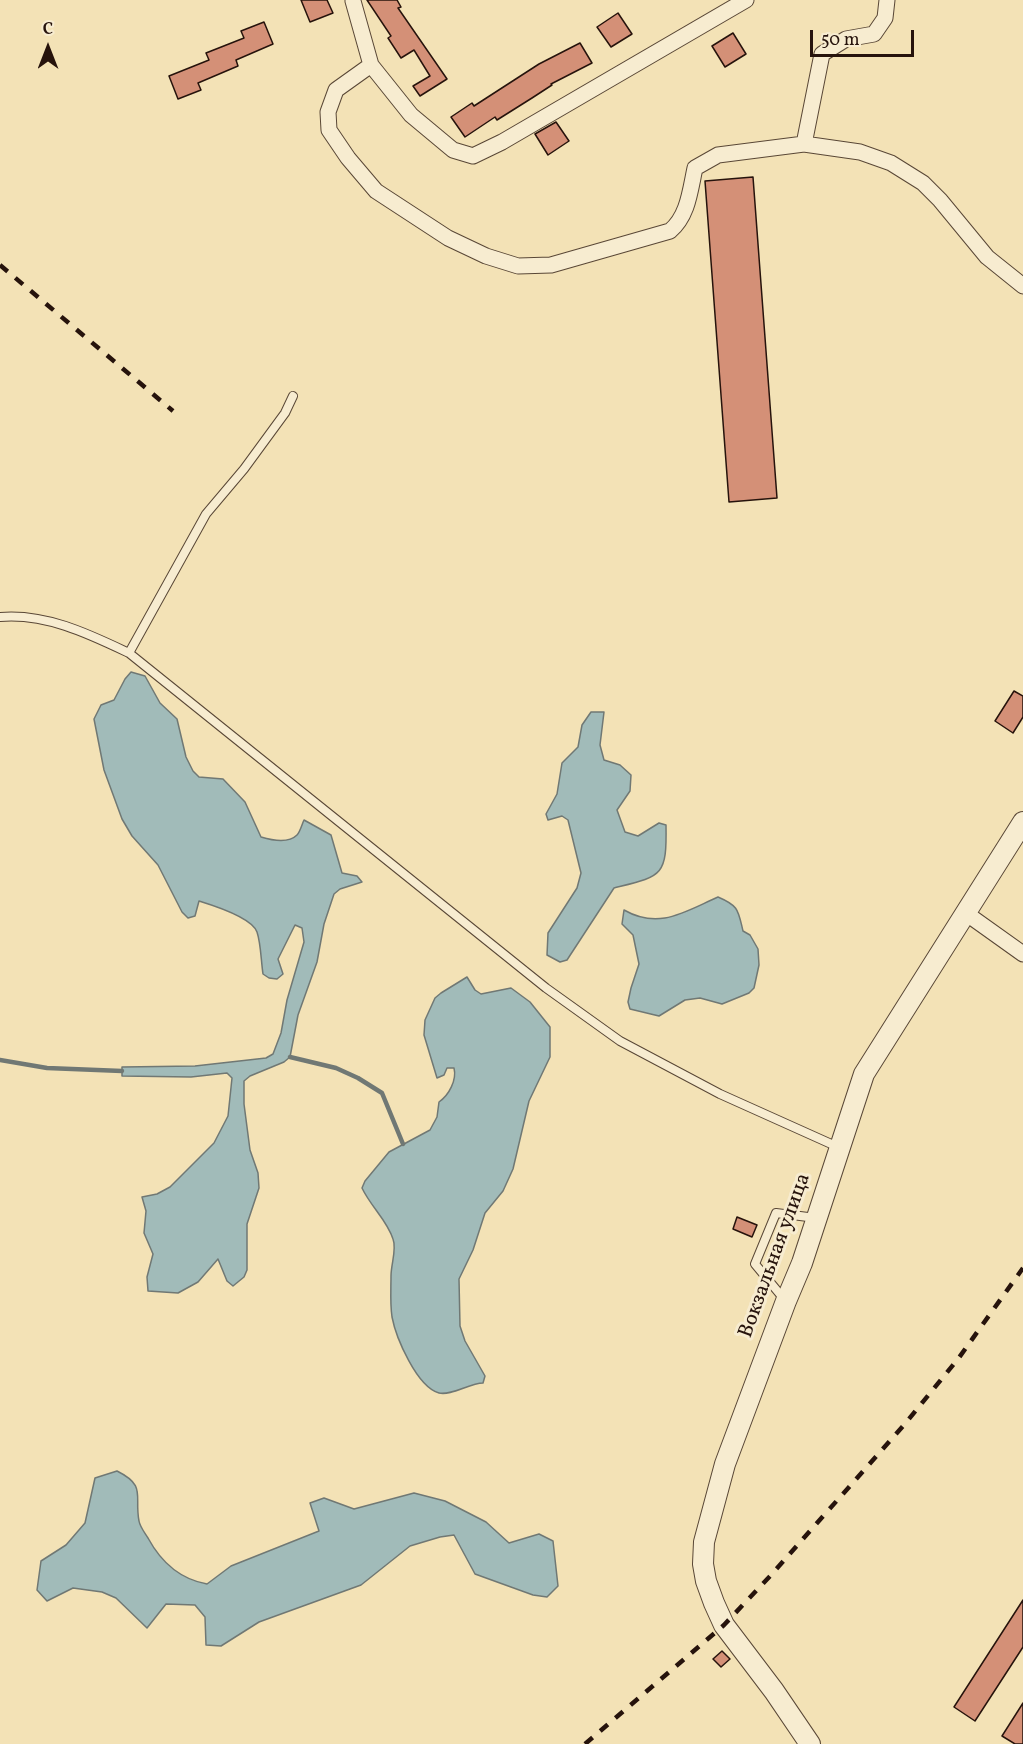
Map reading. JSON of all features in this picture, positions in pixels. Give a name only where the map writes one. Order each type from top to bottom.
[{"type":"street","points":[[354,0],[371,65],[411,115],[453,150],[473,156],[512,136],[746,0]]},
{"type":"street","points":[[804,144],[822,54],[846,39],[874,34],[885,18],[887,0]]},
{"type":"street","points":[[371,65],[336,90],[328,112],[329,130],[348,158],[376,191],[417,220],[486,256],[518,266],[551,265],[670,231],[680,223],[687,203],[694,168],[718,155],[804,144],[860,152],[891,163],[923,183],[987,257],[1023,286]]},
{"type":"street","name":"Вокзальная улица","points":[[810,1744],[774,1691],[730,1635],[706,1581],[703,1564],[704,1542],[725,1464],[818,1218],[850,1112],[869,1065],[967,914],[1023,822]]},
{"type":"street","points":[[967,914],[1023,954]]},
{"type":"lane","points":[[129,653],[206,514],[244,469],[285,413],[292,396]]},
{"type":"lane","points":[[0,617],[48,620],[91,635],[129,653],[546,988],[620,1041],[720,1094],[839,1148]]},
{"type":"lane","points":[[786,1301],[755,1264],[776,1213],[818,1218]]},
{"type":"water","points":[[131,672],[145,676],[160,703],[177,719],[186,757],[193,771],[199,777],[223,779],[245,802],[261,837],[289,840],[298,834],[304,820],[331,835],[342,873],[357,876],[362,882],[340,889],[334,894],[324,924],[317,962],[298,1015],[290,1057],[244,1081],[244,1104],[250,1150],[258,1173],[259,1188],[247,1224],[247,1270],[244,1277],[233,1286],[227,1281],[218,1259],[198,1282],[178,1293],[148,1291],[147,1277],[153,1254],[144,1233],[146,1211],[142,1197],[157,1194],[170,1187],[214,1143],[228,1116],[232,1078],[227,1073],[191,1077],[122,1076],[122,1067],[195,1066],[266,1058],[273,1054],[281,1033],[287,1000],[304,942],[302,928],[295,925],[278,959],[283,974],[277,979],[269,978],[263,974],[259,942],[254,927],[231,913],[199,901],[195,916],[188,918],[182,912],[158,865],[132,836],[122,819],[104,770],[94,719],[101,705],[114,700]]},
{"type":"water","points":[[591,712],[604,712],[600,745],[604,760],[620,765],[631,775],[630,791],[617,810],[625,832],[638,836],[659,823],[666,825],[665,855],[663,865],[652,877],[614,888],[567,960],[560,962],[547,955],[548,933],[577,888],[581,873],[568,820],[562,816],[548,820],[546,814],[557,794],[562,763],[578,747],[582,725]]},
{"type":"water","points":[[718,897],[734,906],[743,931],[750,935],[758,949],[759,965],[754,988],[749,993],[722,1004],[700,998],[685,1000],[659,1016],[630,1009],[628,1002],[639,964],[633,935],[622,924],[624,910],[649,919],[660,919],[683,913]]},
{"type":"water","points":[[467,977],[475,990],[481,994],[511,988],[530,1002],[550,1027],[550,1057],[529,1101],[513,1169],[503,1191],[485,1213],[473,1250],[459,1279],[460,1326],[465,1341],[485,1376],[483,1383],[439,1393],[423,1382],[409,1361],[398,1337],[391,1307],[394,1243],[387,1226],[362,1188],[365,1181],[389,1152],[430,1130],[437,1117],[439,1102],[451,1087],[455,1073],[454,1068],[447,1068],[444,1075],[437,1078],[424,1035],[425,1020],[435,998]]},
{"type":"water","points":[[117,1471],[132,1481],[136,1487],[140,1523],[159,1555],[179,1574],[197,1582],[207,1584],[231,1566],[319,1531],[310,1503],[324,1498],[354,1509],[414,1493],[445,1501],[486,1522],[509,1543],[539,1534],[553,1541],[558,1586],[547,1597],[533,1595],[475,1574],[454,1535],[410,1546],[361,1585],[259,1622],[221,1646],[206,1645],[205,1617],[195,1605],[166,1604],[147,1628],[116,1598],[102,1592],[73,1588],[47,1601],[37,1590],[41,1561],[66,1545],[85,1523],[95,1478]]},
{"type":"building","points":[[301,0],[327,0],[333,13],[310,22]]},
{"type":"building","points":[[367,0],[397,0],[401,7],[398,8],[447,79],[420,96],[413,86],[430,76],[414,50],[401,58],[388,38],[391,36]]},
{"type":"building","points":[[618,13],[632,34],[611,47],[597,27]]},
{"type":"building","points":[[264,22],[273,44],[236,60],[238,66],[198,83],[201,90],[178,99],[169,76],[209,60],[206,53],[244,38],[241,31]]},
{"type":"building","points":[[733,33],[746,54],[725,67],[712,46]]},
{"type":"building","points":[[580,43],[592,63],[551,84],[497,120],[495,117],[465,137],[451,117],[472,103],[474,106],[539,64]]},
{"type":"building","points":[[556,122],[569,141],[548,155],[535,134]]},
{"type":"building","points":[[753,177],[777,498],[729,502],[705,181]]},
{"type":"building","points":[[1014,691],[1023,696],[1023,717],[1013,733],[995,721]]},
{"type":"building","points":[[737,1217],[757,1225],[752,1237],[733,1229]]},
{"type":"building","points":[[1023,1600],[1023,1647],[975,1721],[954,1707]]},
{"type":"building","points":[[722,1651],[730,1659],[721,1667],[713,1659]]},
{"type":"building","points":[[1023,1703],[1023,1744],[1015,1744],[1002,1736]]},
{"type":"waterway","points":[[290,1057],[336,1068],[382,1093],[403,1144]]},
{"type":"waterway","points":[[0,1060],[47,1068],[122,1071]]},
{"type":"railway","points":[[0,265],[173,411]]},
{"type":"railway","points":[[585,1744],[724,1625],[771,1575],[904,1425],[958,1359],[1023,1268]]}]
